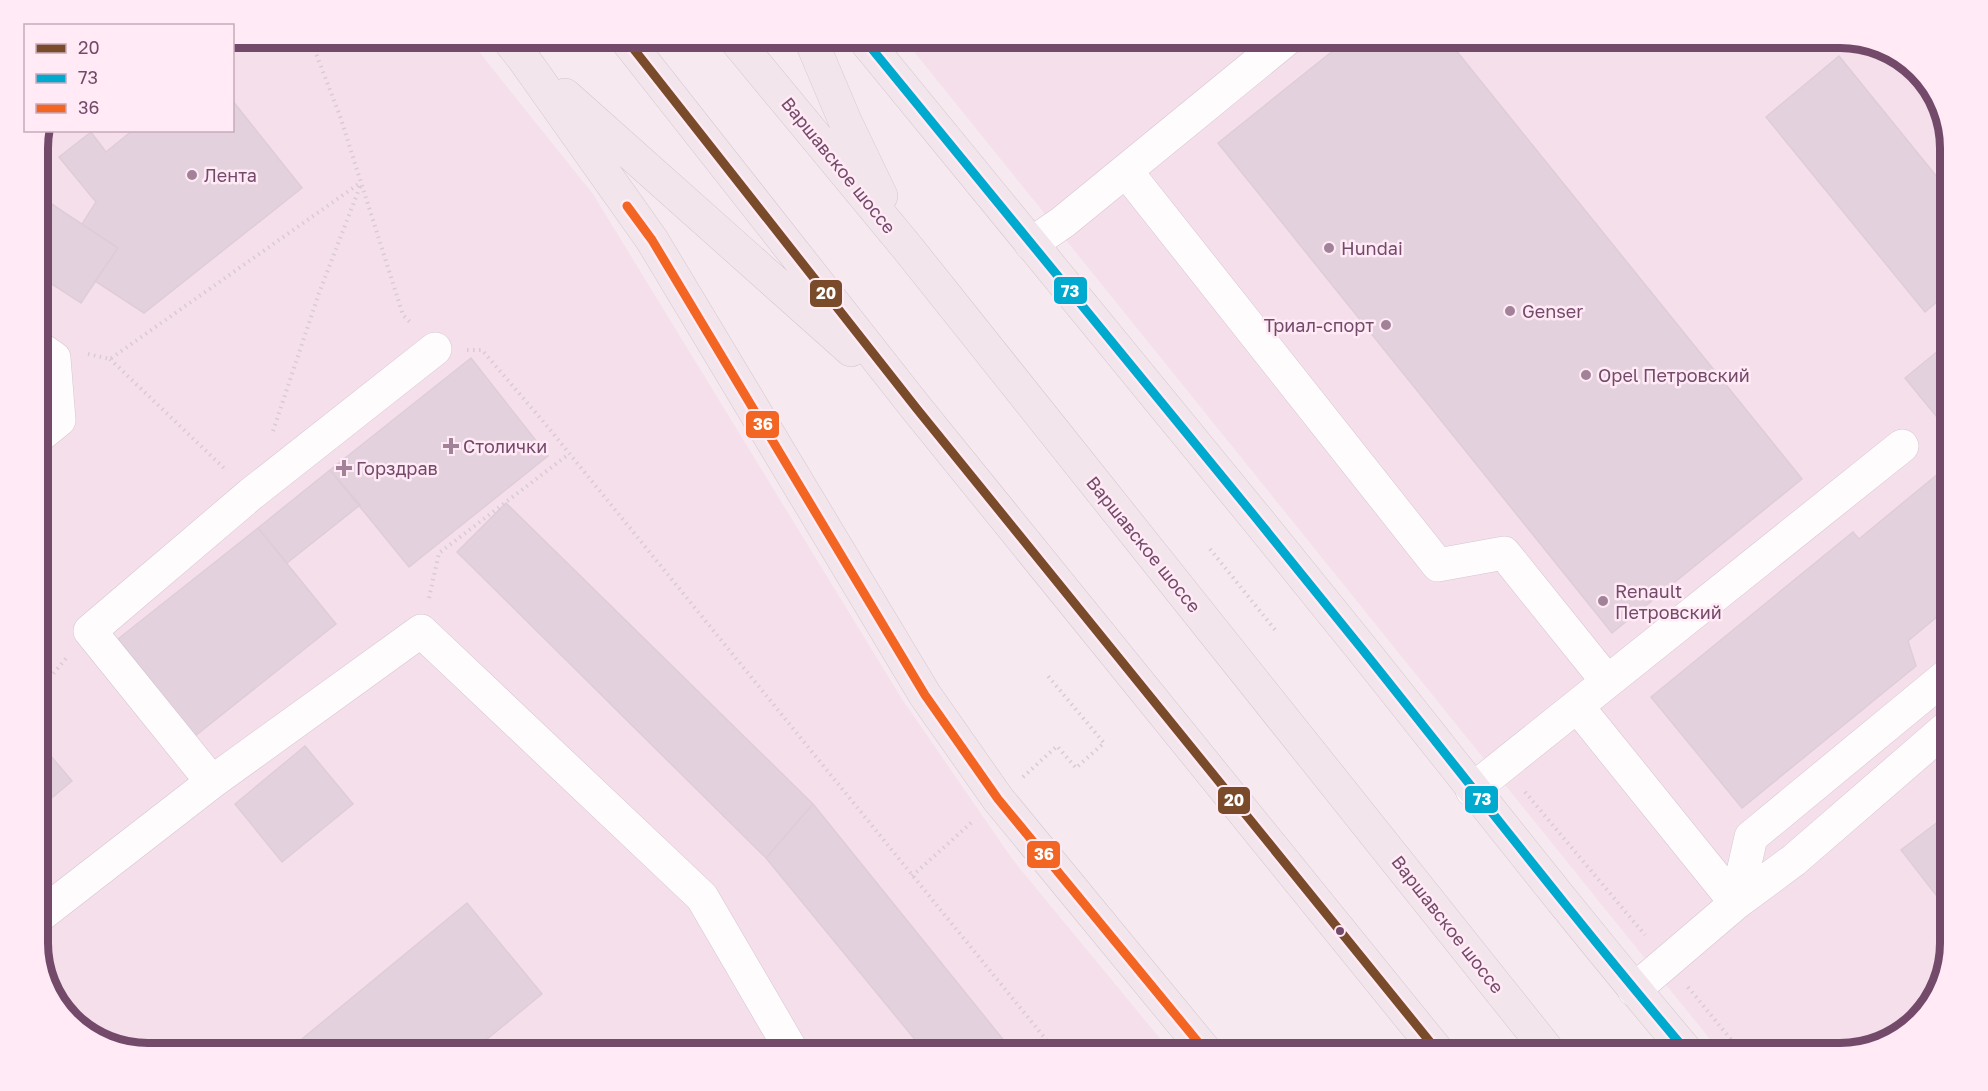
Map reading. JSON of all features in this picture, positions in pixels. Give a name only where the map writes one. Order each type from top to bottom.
[{"type":"main road","points":[[515,48],[917,409]]},
{"type":"main road","points":[[515,48],[652,240],[925,695],[998,799],[1199,1043]]},
{"type":"main road","points":[[632,48],[917,409],[1431,1043]]},
{"type":"main road","name":"Варшавское шоссе","points":[[742,48],[906,246],[1542,1043]]},
{"type":"main road","points":[[814,48],[844,121],[906,246]]},
{"type":"main road","points":[[871,48],[1363,650],[1472,790],[1679,1043]]},
{"type":"lane","points":[[1031,244],[1063,222],[1276,48]]},
{"type":"lane","points":[[1126,171],[1438,565],[1504,553],[1607,681]]},
{"type":"lane","points":[[212,782],[90,631],[251,494],[435,349]]},
{"type":"lane","points":[[48,354],[54,358],[59,420],[48,429]]},
{"type":"lane","points":[[1472,790],[1902,446]]},
{"type":"lane","points":[[48,909],[212,782],[421,631],[702,897],[787,1043]]},
{"type":"lane","points":[[1736,903],[1751,837],[1940,681]]},
{"type":"lane","points":[[1577,706],[1736,903]]},
{"type":"lane","points":[[1634,990],[1736,903],[1794,860],[1940,736]]},
{"type":"path","points":[[314,48],[340,116],[403,315],[435,349],[482,350],[1049,1043]]},
{"type":"path","points":[[110,359],[361,183]]},
{"type":"path","points":[[270,439],[319,293],[361,183]]},
{"type":"path","points":[[78,351],[110,359],[251,494]]},
{"type":"path","points":[[421,631],[439,553],[568,454]]},
{"type":"path","points":[[1210,549],[1276,631]]},
{"type":"path","points":[[48,680],[90,631]]},
{"type":"path","points":[[1048,676],[1097,734]]},
{"type":"path","points":[[1503,766],[1734,1043]]},
{"type":"shaded area","points":[[234,48],[476,48],[593,194],[902,699],[1013,860],[1164,1043],[148,1043],[122,1040],[92,1026],[73,1009],[58,988],[48,950],[49,132],[234,132]]},
{"type":"shaded area","points":[[911,48],[1840,48],[1866,51],[1885,58],[1915,82],[1930,103],[1940,141],[1940,944],[1937,969],[1930,988],[1906,1018],[1890,1030],[1866,1040],[1840,1043],[1713,1043]]},
{"type":"building","name":"Genser","points":[[1337,48],[1454,48],[1802,479],[1612,633],[1218,143]]},
{"type":"building","points":[[1839,56],[1940,181],[1940,299],[1925,312],[1766,117]]},
{"type":"building","points":[[234,103],[302,188],[144,313],[95,281],[118,248],[82,224],[96,202],[59,157],[91,132],[106,152],[131,132],[234,132]]},
{"type":"building","points":[[48,202],[118,248],[81,303],[48,282]]},
{"type":"building","points":[[1940,349],[1940,421],[1905,378]]},
{"type":"building","points":[[471,358],[548,456],[409,567],[330,470]]},
{"type":"building","points":[[330,470],[360,505],[287,563],[258,528]]},
{"type":"building","points":[[1940,472],[1940,614],[1908,641],[1916,666],[1742,808],[1651,697],[1853,532],[1859,539]]},
{"type":"building","points":[[506,503],[813,804],[766,858],[457,552]]},
{"type":"building","points":[[258,528],[336,624],[195,736],[118,639]]},
{"type":"building","points":[[305,746],[353,804],[282,862],[235,804]]},
{"type":"building","points":[[48,753],[72,781],[48,801]]},
{"type":"building","points":[[813,804],[1006,1043],[918,1043],[766,858]]},
{"type":"building","points":[[1939,821],[1940,900],[1901,850]]},
{"type":"building","points":[[467,903],[542,994],[482,1043],[297,1043]]},
{"type":"transit line","name":"20","points":[[633,48],[917,409],[1431,1043]]},
{"type":"transit line","name":"73","points":[[871,48],[1238,496],[1564,903],[1680,1043]]},
{"type":"transit line","name":"36","points":[[627,206],[652,240],[925,695],[998,799],[1199,1043]]},
{"type":"place","name":"Лента","points":[[192,175]]},
{"type":"place","name":"Hundai","points":[[1329,248]]},
{"type":"place","name":"Genser","points":[[1510,311]]},
{"type":"place","name":"Триал-спорт","points":[[1386,325]]},
{"type":"place","name":"Opel Петровский","points":[[1586,375]]},
{"type":"place","name":"Столички","points":[[451,446]]},
{"type":"place","name":"Горздрав","points":[[344,468]]},
{"type":"place","name":"Renault Петровский","points":[[1603,601]]}]
